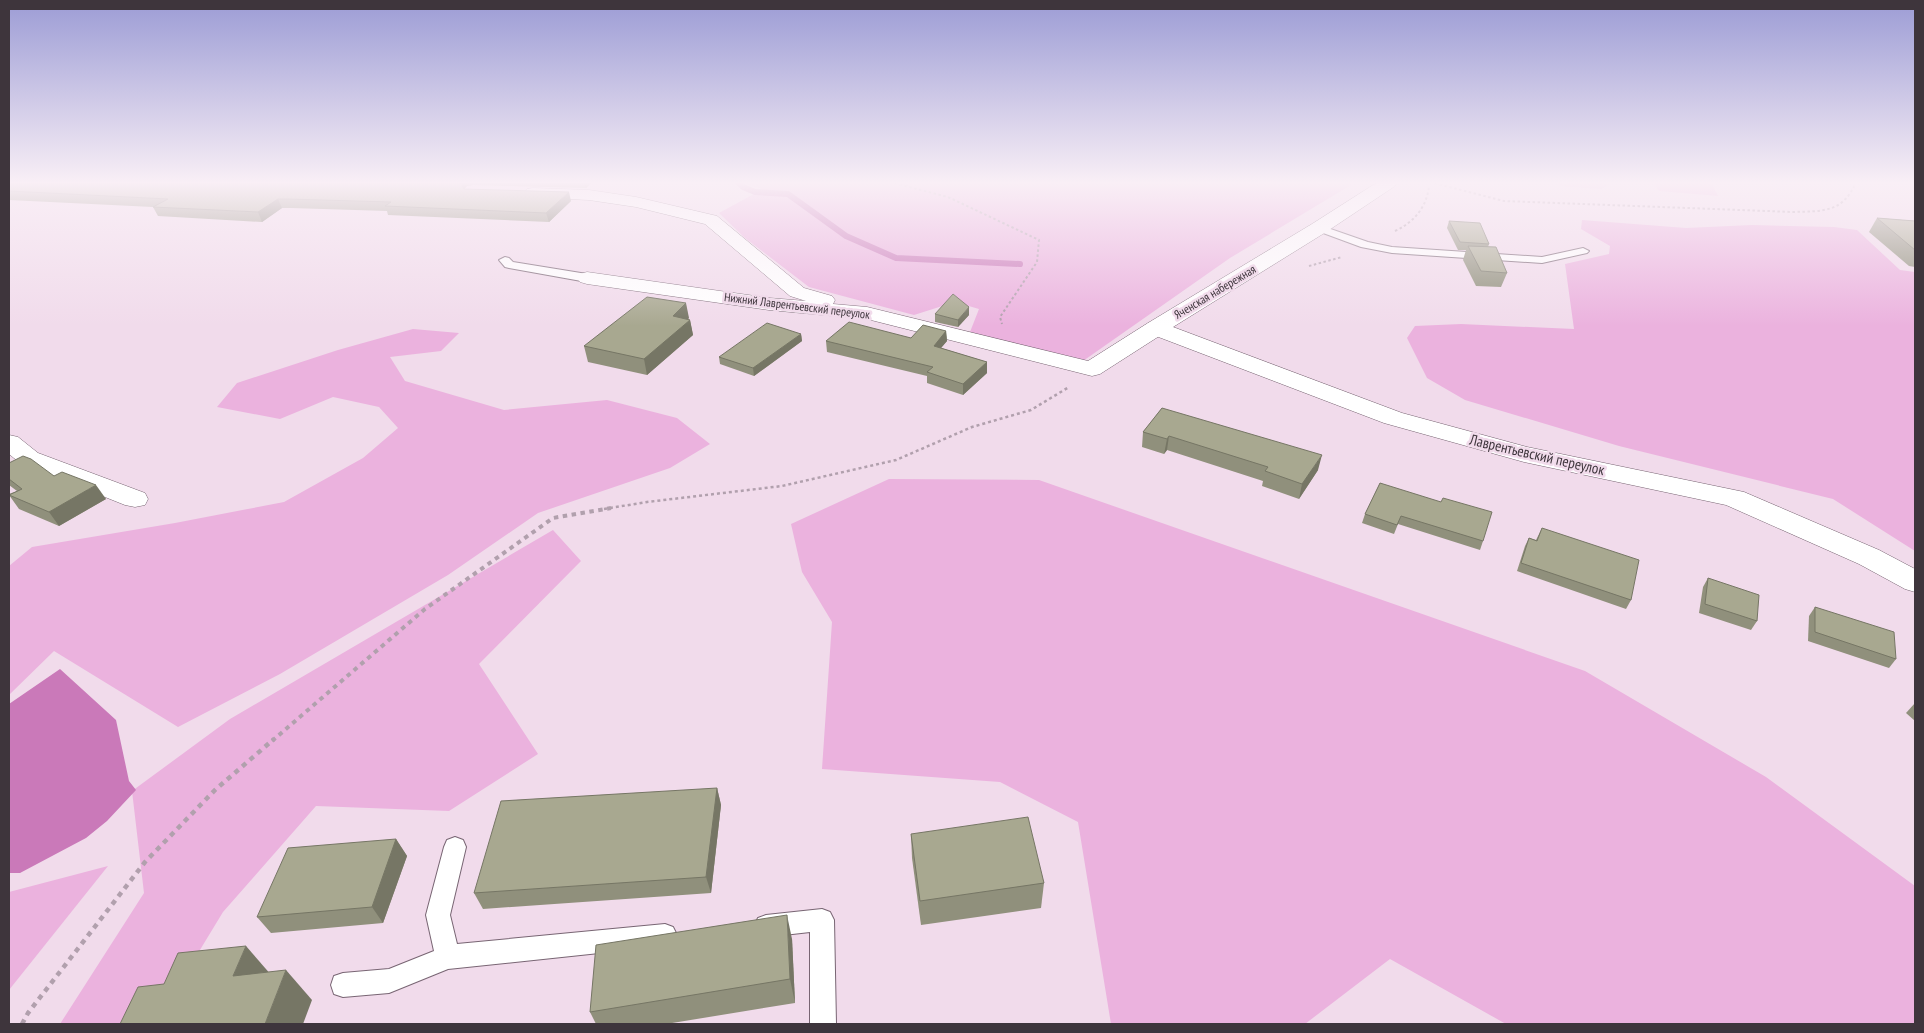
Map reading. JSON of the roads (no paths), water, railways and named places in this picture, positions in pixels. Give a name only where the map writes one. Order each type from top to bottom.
[{"type":"street","points":[[723,230],[797,292],[867,313]]},
{"type":"street","name":"Яченская набережная","points":[[1092,369],[1315,230]]},
{"type":"street","name":"Нижний Лаврентьевский переулок","points":[[587,278],[769,304],[867,313],[1092,369]]},
{"type":"street","name":"Лаврентьевский переулок","points":[[1156,328],[1393,418],[1524,454],[1734,498],[1870,557],[1915,582]]},
{"type":"street","points":[[9,442],[29,458],[136,499]]},
{"type":"lane","points":[[1325,230],[1365,245],[1392,250],[1542,260],[1583,251]]},
{"type":"lane","points":[[505,260],[509,265],[587,278]]},
{"type":"lane","points":[[448,956],[438,915],[455,847]]},
{"type":"lane","points":[[743,928],[822,920],[823,1024]]},
{"type":"lane","points":[[343,985],[389,981],[448,956],[684,934]]},
{"type":"waterway","points":[[838,230],[846,236],[896,258],[1020,264]]}]
